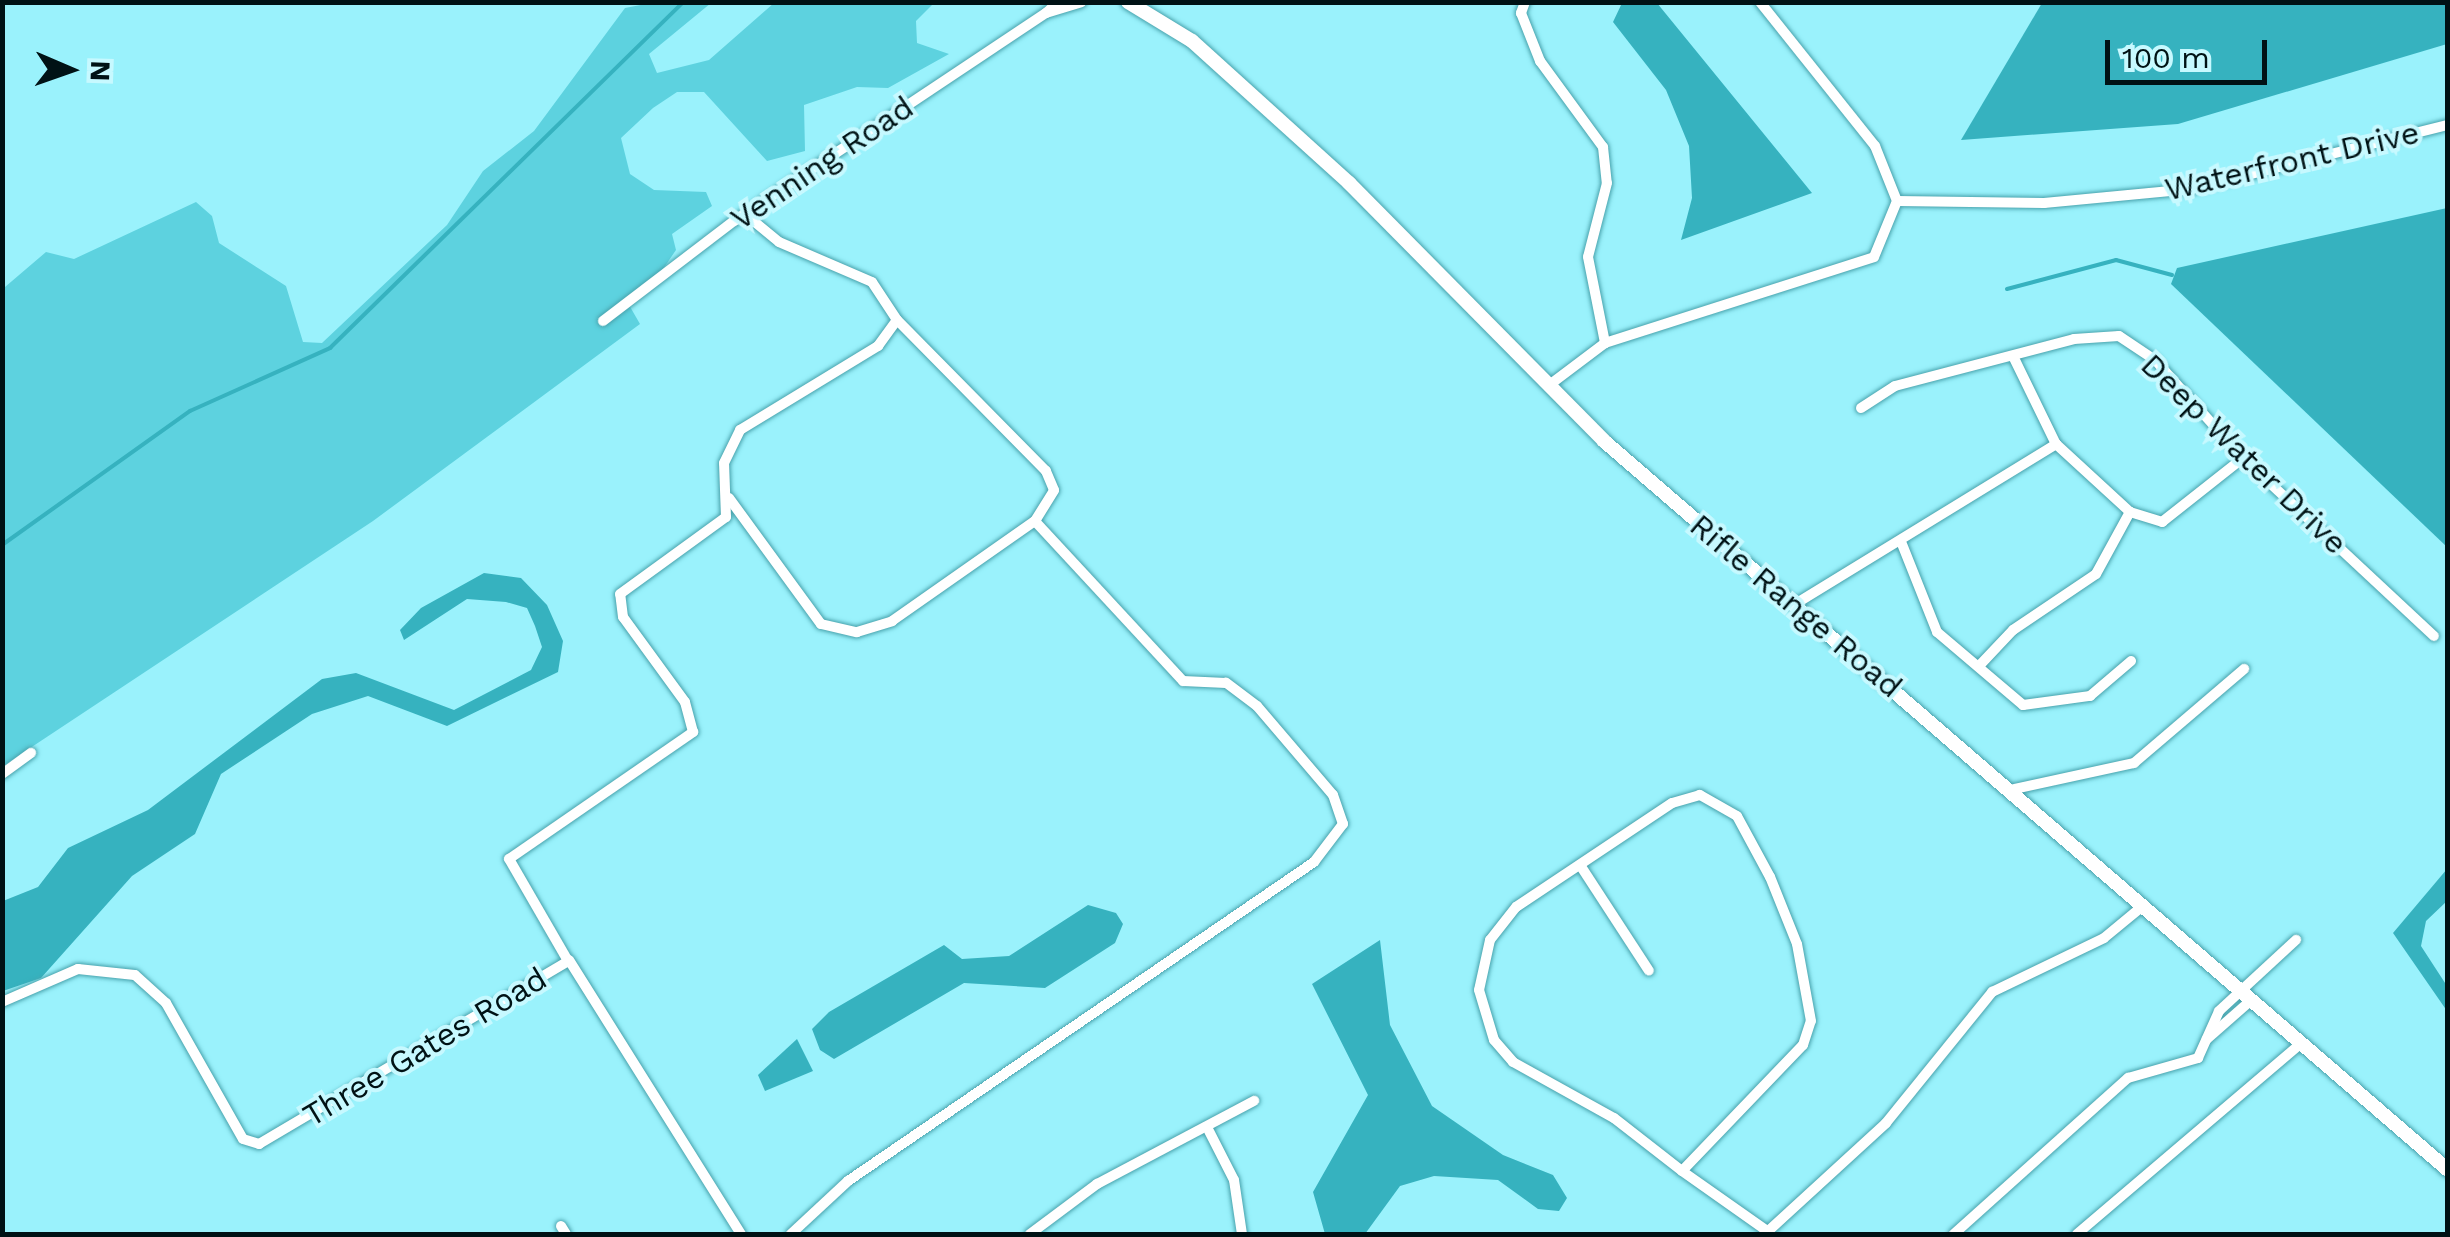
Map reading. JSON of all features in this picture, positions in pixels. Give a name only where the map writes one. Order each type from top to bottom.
[{"type":"main road","name":"Rifle Range Road","points":[[1128,2],[1164,19]]},
{"type":"main road","name":"Rifle Range Road","points":[[1152,2],[1164,19],[1349,183],[1548,386],[1792,606],[2014,789],[2139,909],[2448,1170]]},
{"type":"street","name":"Venning Road","points":[[603,321],[745,214],[1058,2]]},
{"type":"street","name":"Venning Road","points":[[1046,12],[1081,2]]},
{"type":"street","points":[[1526,2],[1521,12],[1540,61],[1602,147],[1606,183],[1588,257],[1605,343]]},
{"type":"street","points":[[1548,386],[1605,343],[1874,256],[1897,200],[1875,146],[1760,2]]},
{"type":"street","name":"Waterfront Drive","points":[[1897,200],[2044,203],[2191,189],[2448,125]]},
{"type":"street","points":[[726,494],[821,624],[857,632],[892,621],[1034,521],[1052,497],[1046,471],[896,320],[872,282],[778,242],[745,214]]},
{"type":"street","name":"Three Gates Road","points":[[2,1002],[78,969],[135,976],[166,1002],[244,1138],[259,1144],[570,960],[508,860],[689,742],[685,702],[619,598],[721,523],[726,494],[725,455],[740,430],[878,346],[896,320]]},
{"type":"street","name":"Deep Water Drive","points":[[1861,408],[1895,386],[2013,356],[2119,336],[2155,360],[2243,458],[2434,636]]},
{"type":"street","points":[[2013,356],[2056,444],[2130,512],[2162,522],[2243,458]]},
{"type":"street","points":[[1792,606],[1902,544],[2056,444]]},
{"type":"street","points":[[1979,666],[2013,630],[2096,574],[2130,512]]},
{"type":"street","points":[[791,1234],[848,1182],[1314,862],[1343,824],[1333,794],[1257,706],[1226,683],[1183,681],[1034,521]]},
{"type":"street","points":[[1902,544],[1937,632],[2022,705],[2090,696],[2131,661]]},
{"type":"street","points":[[2014,789],[2134,762],[2244,669]]},
{"type":"street","points":[[2,774],[31,753]]},
{"type":"street","points":[[1682,1171],[1803,1046],[1812,1002],[1797,944],[1770,876],[1722,802],[1685,797],[1516,907],[1490,940],[1483,1016],[1513,1062],[1614,1118],[1682,1171],[1766,1233],[1886,1123],[1992,992],[2104,938],[2139,909]]},
{"type":"street","points":[[1580,866],[1649,971]]},
{"type":"street","points":[[1954,1234],[2128,1078],[2188,1064],[2237,991],[2296,940]]},
{"type":"street","points":[[570,960],[741,1234]]},
{"type":"street","points":[[2206,1038],[2249,1002]]},
{"type":"street","points":[[2077,1234],[2299,1045]]},
{"type":"street","points":[[1030,1234],[1097,1184],[1209,1131],[1254,1102]]},
{"type":"street","points":[[1209,1131],[1234,1180],[1242,1234]]},
{"type":"shaded area","points":[[651,3],[711,3],[649,54],[657,73],[709,60],[774,3],[934,3],[916,21],[917,43],[949,54],[888,88],[857,87],[804,105],[805,151],[767,161],[704,92],[677,92],[653,108],[621,138],[630,174],[654,190],[706,192],[712,206],[672,234],[676,250],[663,269],[625,298],[640,324],[373,521],[3,766],[5,287],[46,252],[74,259],[196,202],[212,216],[219,243],[286,286],[303,342],[322,343],[447,225],[483,171],[534,131],[625,8]]},
{"type":"shaded area","points":[[1622,3],[1657,3],[1812,193],[1681,240],[1692,198],[1689,146],[1666,90],[1613,22]]},
{"type":"shaded area","points":[[2042,3],[2447,3],[2447,44],[2178,124],[1961,140]]},
{"type":"shaded area","points":[[2448,208],[2447,547],[2171,284],[2177,268]]},
{"type":"shaded area","points":[[484,573],[521,578],[547,605],[563,641],[558,672],[447,726],[368,696],[312,714],[221,774],[195,834],[132,876],[41,978],[3,991],[3,901],[38,887],[68,848],[148,810],[322,679],[356,673],[454,710],[531,670],[542,647],[535,626],[527,608],[506,602],[467,599],[404,640],[400,630],[421,608]]},
{"type":"shaded area","points":[[2447,869],[2447,901],[2426,921],[2421,946],[2447,986],[2447,1011],[2393,933]]},
{"type":"shaded area","points":[[1088,905],[1116,913],[1123,924],[1115,943],[1045,988],[964,983],[834,1059],[820,1050],[812,1029],[829,1012],[944,945],[962,959],[1009,956]]},
{"type":"shaded area","points":[[1380,940],[1390,1025],[1432,1106],[1503,1155],[1553,1175],[1567,1198],[1559,1211],[1538,1209],[1498,1180],[1434,1176],[1400,1186],[1365,1234],[1325,1234],[1313,1192],[1368,1095],[1312,984]]},
{"type":"shaded area","points":[[797,1039],[813,1071],[765,1091],[758,1075]]},
{"type":"waterway","points":[[2,545],[190,411],[330,348],[683,2]]},
{"type":"waterway","points":[[2007,289],[2116,260],[2172,275]]}]
